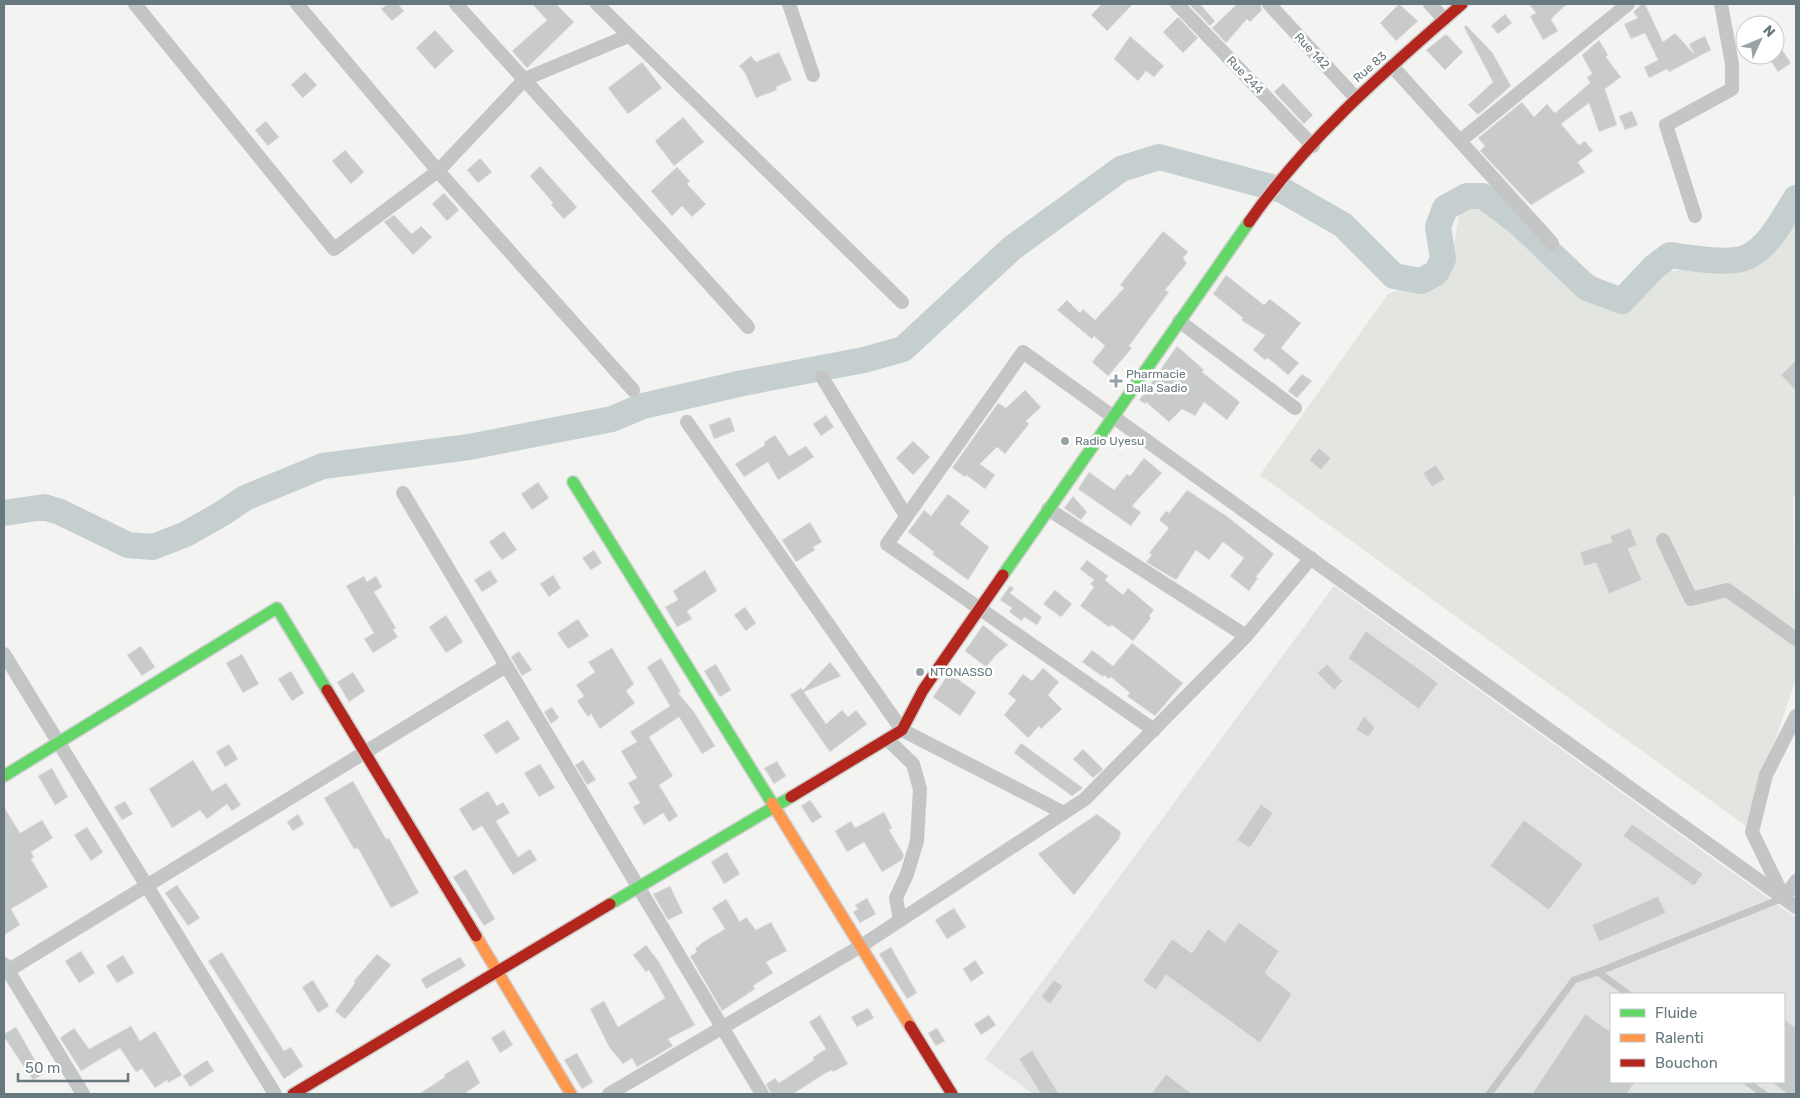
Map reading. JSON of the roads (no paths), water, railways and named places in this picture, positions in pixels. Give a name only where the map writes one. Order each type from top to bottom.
[{"type":"street","points":[[135,4],[334,249],[438,171],[524,79],[628,36]]},
{"type":"street","points":[[297,4],[438,171],[634,390]]},
{"type":"street","points":[[456,4],[748,326]]},
{"type":"street","points":[[597,4],[902,302]]},
{"type":"street","points":[[789,4],[813,75]]},
{"type":"street","name":"Rue 244","points":[[1177,4],[1313,146]]},
{"type":"street","name":"Rue 142","points":[[1269,4],[1355,98]]},
{"type":"street","points":[[1430,4],[1444,19]]},
{"type":"street","name":"Rue 83","points":[[902,730],[923,690],[1259,208],[1301,156],[1313,146],[1355,98],[1462,4]]},
{"type":"street","points":[[1460,141],[1628,4]]},
{"type":"street","points":[[1695,216],[1666,125],[1732,88],[1732,64],[1721,4]]},
{"type":"street","points":[[1392,66],[1552,243]]},
{"type":"street","points":[[1179,322],[1295,408]]},
{"type":"street","points":[[1154,730],[887,544],[1023,352],[1796,907]]},
{"type":"street","points":[[822,377],[906,516]]},
{"type":"street","points":[[687,422],[902,730],[1062,812]]},
{"type":"street","points":[[573,482],[952,1094]]},
{"type":"street","points":[[403,493],[762,1094]]},
{"type":"street","points":[[1048,509],[1246,636]]},
{"type":"street","points":[[1662,540],[1692,599],[1727,590],[1796,639]]},
{"type":"street","points":[[609,1094],[861,946],[1062,812],[1085,799],[1246,636],[1311,558]]},
{"type":"street","points":[[4,776],[277,608],[363,754],[570,1094]]},
{"type":"street","points":[[4,654],[57,743],[275,1094]]},
{"type":"street","points":[[83,1094],[5,969],[146,886],[506,666]]},
{"type":"street","points":[[1784,898],[1752,832],[1766,775],[1796,716]]},
{"type":"street","points":[[293,1094],[902,730]]},
{"type":"street","points":[[888,740],[913,764],[920,788],[917,841],[907,874],[896,898],[900,920]]},
{"type":"street","points":[[1784,898],[1796,880]]},
{"type":"lane","points":[[1489,1094],[1574,980],[1784,898]]},
{"type":"lane","points":[[1598,972],[1627,993]]},
{"type":"lane","points":[[1748,1083],[1764,1094]]},
{"type":"waterway","points":[[4,513],[44,507],[60,512],[128,545],[153,547],[186,534],[245,498],[323,466],[469,447],[612,419],[643,406],[743,383],[864,360],[903,349],[1012,248],[1121,169],[1159,157],[1282,190],[1343,225],[1394,276],[1421,281],[1436,273],[1443,259],[1438,227],[1445,208],[1467,196],[1483,196],[1520,224],[1587,288],[1622,301],[1654,267],[1670,255],[1720,261],[1747,257],[1763,246],[1769,239],[1796,198]]},
{"type":"place","name":"Pharmacie Dalla Sadio","points":[[1116,381]]},
{"type":"place","name":"Radio Uyesu","points":[[1065,441]]},
{"type":"place","name":"NTONASSO","points":[[920,672]]}]
